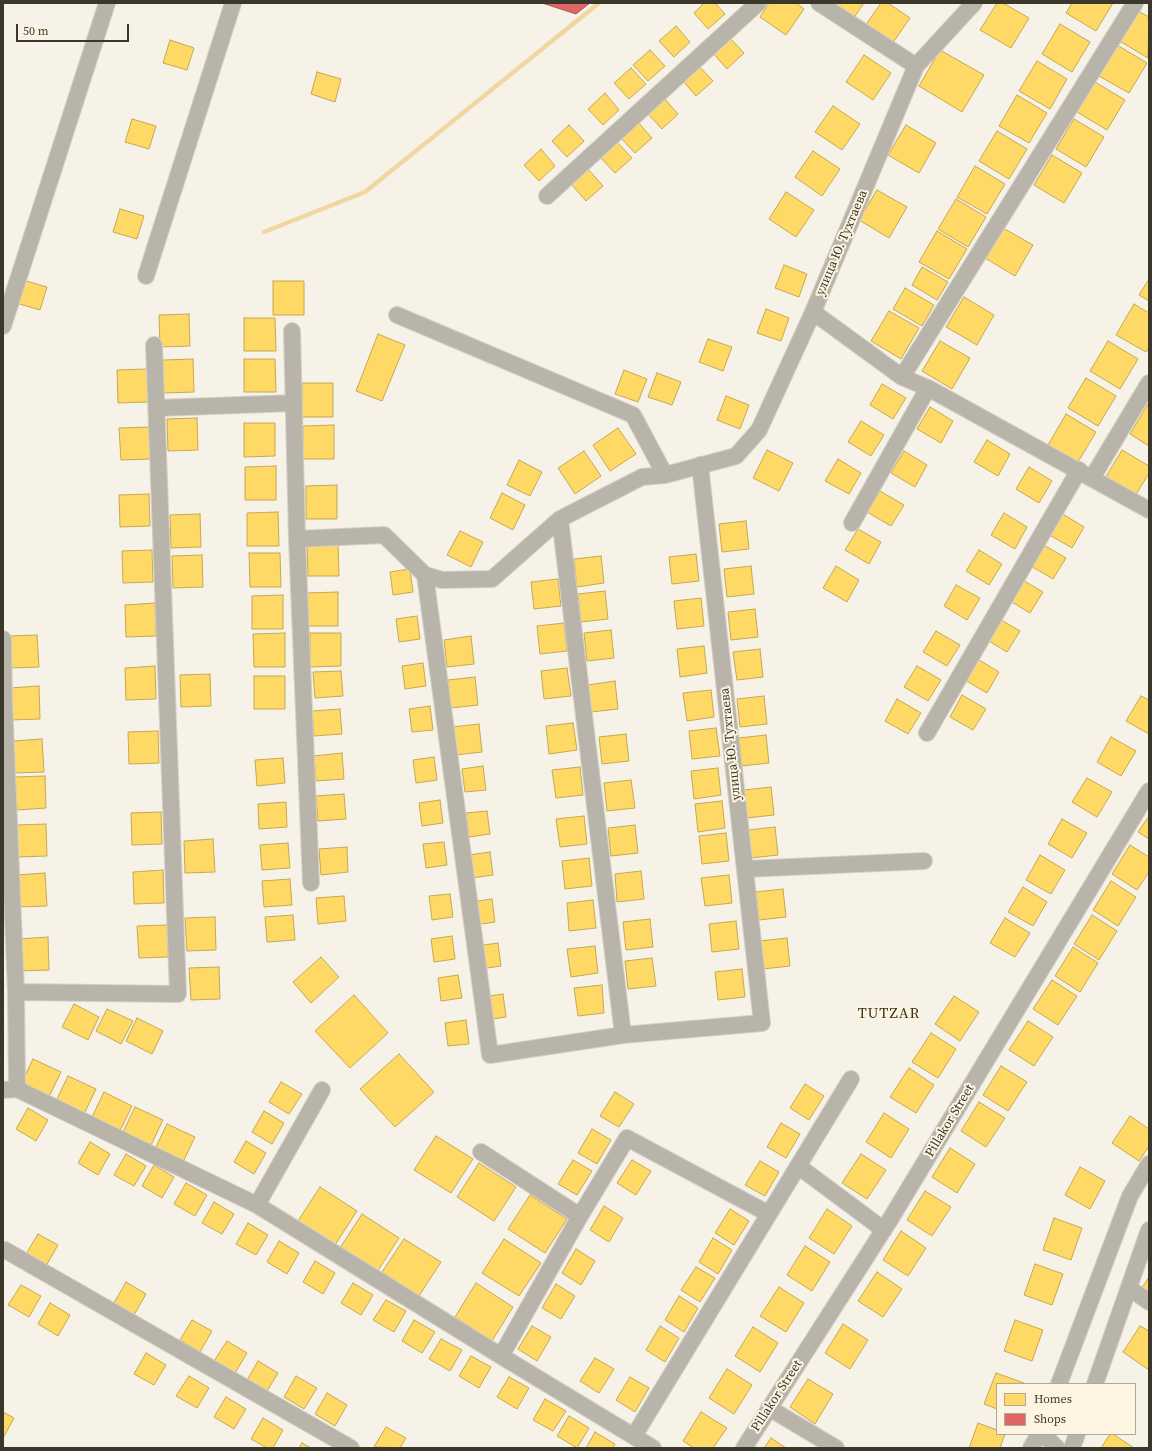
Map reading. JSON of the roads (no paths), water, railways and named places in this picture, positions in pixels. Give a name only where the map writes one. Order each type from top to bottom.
[{"type":"street","points":[[3,326],[107,3]]},
{"type":"street","points":[[146,276],[233,3]]},
{"type":"street","points":[[547,196],[758,3]]},
{"type":"street","points":[[819,3],[916,66]]},
{"type":"street","name":"улица Ю. Тухтаева","points":[[298,539],[384,535],[425,575],[442,580],[492,579],[560,519],[642,477],[665,475],[736,456],[758,430],[813,312],[916,66],[974,3]]},
{"type":"street","points":[[902,376],[1135,3]]},
{"type":"street","points":[[813,312],[902,376],[928,388],[1149,510]]},
{"type":"street","points":[[397,315],[633,415],[665,475]]},
{"type":"street","points":[[292,330],[311,883]]},
{"type":"street","points":[[16,992],[178,994],[154,345]]},
{"type":"street","points":[[927,733],[1085,474],[1149,383]]},
{"type":"street","points":[[852,523],[928,388]]},
{"type":"street","points":[[157,408],[294,403]]},
{"type":"street","name":"улица Ю. Тухтаева","points":[[623,1035],[762,1023],[700,465]]},
{"type":"street","points":[[425,575],[490,1055],[623,1035],[560,519]]},
{"type":"street","points":[[3,638],[4,701],[16,992],[10,1089],[257,1204],[501,1356],[653,1448]]},
{"type":"street","name":"Pillakor Street","points":[[744,1448],[884,1230],[1149,791]]},
{"type":"street","points":[[744,869],[924,861]]},
{"type":"street","points":[[634,1436],[851,1079]]},
{"type":"street","points":[[257,1204],[322,1090]]},
{"type":"street","points":[[501,1356],[580,1216],[627,1138],[769,1214]]},
{"type":"street","points":[[481,1152],[580,1216]]},
{"type":"street","points":[[1059,1383],[1130,1196],[1149,1164]]},
{"type":"street","points":[[798,1166],[884,1230]]},
{"type":"street","points":[[1095,1383],[1149,1230]]},
{"type":"street","points":[[5,1250],[351,1448]]},
{"type":"street","points":[[1129,1288],[1149,1302]]},
{"type":"street","points":[[769,1408],[836,1448]]},
{"type":"street","points":[[1031,1448],[1038,1435]]},
{"type":"street","points":[[1044,1435],[1057,1448]]},
{"type":"street","points":[[1072,1448],[1077,1435]]},
{"type":"waterway","points":[[264,232],[365,192],[599,3]]},
{"type":"district","name":"TUTZAR","points":[[889,1014]]}]
